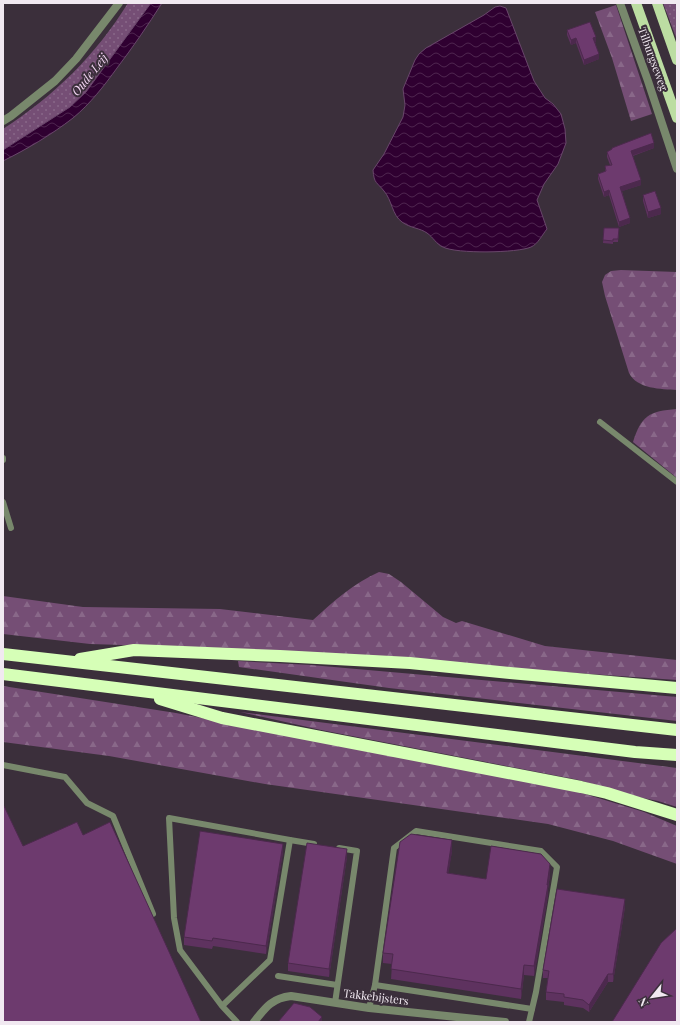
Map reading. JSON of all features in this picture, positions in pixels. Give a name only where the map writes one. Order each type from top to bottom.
[{"type":"highway","points":[[67,662],[134,650],[257,655],[410,663],[502,673],[677,688]]},
{"type":"highway","points":[[3,654],[638,727],[677,730]]},
{"type":"highway","points":[[3,674],[635,752],[677,755]]},
{"type":"highway","points":[[128,689],[222,718],[581,787],[607,793],[677,815]]},
{"type":"main road","name":"Tilburgseweg","points":[[636,3],[675,102],[677,118]]},
{"type":"main road","name":"Tilburgseweg","points":[[657,3],[677,60]]},
{"type":"street","points":[[3,121],[55,81],[76,59],[119,3]]},
{"type":"street","name":"Tilburgseweg","points":[[620,3],[677,169]]},
{"type":"street","name":"Takkebijsters","points":[[254,1022],[274,1000],[291,996],[369,1008],[505,1022]]},
{"type":"lane","points":[[600,422],[677,482]]},
{"type":"lane","points":[[3,502],[11,528]]},
{"type":"lane","points":[[3,765],[65,777],[87,803],[113,816],[153,914]]},
{"type":"lane","points":[[237,1022],[222,1006],[180,950],[174,918],[169,818],[320,845]]},
{"type":"lane","points":[[369,1008],[376,985],[394,848],[416,831],[541,852],[556,867],[536,992],[529,1022]]},
{"type":"lane","points":[[222,1006],[270,960],[290,840]]},
{"type":"lane","points":[[335,847],[357,851],[335,1002]]},
{"type":"lane","points":[[278,976],[337,985]]},
{"type":"lane","points":[[376,985],[532,1009]]},
{"type":"green space","points":[[128,3],[151,3],[86,92],[70,107],[3,150],[3,129],[40,103],[73,73],[102,40]]},
{"type":"green space","points":[[663,3],[675,3],[677,7],[677,40]]},
{"type":"green space","points":[[616,5],[652,114],[631,121],[612,58],[595,12]]},
{"type":"green space","points":[[611,271],[677,272],[677,390],[643,385],[629,373],[602,282],[605,275]]},
{"type":"green space","points":[[677,409],[677,478],[633,442],[639,426],[648,416],[659,411]]},
{"type":"green space","points":[[379,572],[389,574],[401,582],[443,617],[456,623],[462,621],[545,646],[677,660],[677,680],[219,648],[90,644],[3,634],[3,596],[83,607],[220,609],[313,620],[361,581]]},
{"type":"green space","points":[[238,661],[311,665],[677,697],[677,721],[389,688],[239,667]]},
{"type":"green space","points":[[3,686],[176,713],[572,790],[644,812],[677,826],[677,864],[613,841],[548,824],[265,784],[109,756],[3,742]]},
{"type":"green space","points":[[240,712],[677,768],[677,807],[658,801],[628,795],[579,780],[321,730]]},
{"type":"water","points":[[151,3],[162,3],[129,52],[91,101],[73,118],[56,130],[30,147],[3,161],[3,150],[70,107],[86,92]]},
{"type":"water","points":[[500,6],[506,8],[534,81],[545,98],[553,104],[561,114],[565,129],[566,143],[558,164],[544,184],[537,200],[547,229],[536,244],[531,247],[514,251],[460,251],[441,246],[424,231],[408,226],[402,222],[396,215],[387,195],[376,182],[373,175],[373,170],[384,154],[403,117],[405,105],[403,89],[419,54],[426,48],[484,15],[495,7]]},
{"type":"building","points":[[590,22],[596,37],[593,38],[599,54],[584,60],[576,38],[571,40],[567,30]]},
{"type":"building","points":[[651,133],[654,143],[631,151],[641,180],[620,187],[630,218],[619,222],[609,190],[604,192],[598,174],[606,171],[605,166],[612,165],[607,152],[612,148]]},
{"type":"building","points":[[655,191],[661,208],[648,212],[643,195]]},
{"type":"building","points":[[604,228],[619,228],[618,239],[613,239],[613,241],[603,240]]},
{"type":"building","points":[[4,806],[23,846],[77,822],[83,835],[110,822],[201,1022],[4,1022]]},
{"type":"building","points":[[200,831],[283,844],[266,946],[213,938],[212,941],[184,937]]},
{"type":"building","points":[[411,834],[452,840],[447,873],[486,879],[491,846],[541,854],[550,864],[548,885],[534,966],[524,965],[521,989],[391,969],[393,954],[383,953],[400,842]]},
{"type":"building","points":[[307,843],[347,849],[329,969],[288,963]]},
{"type":"building","points":[[557,889],[625,899],[613,974],[608,974],[589,1005],[583,1000],[564,997],[564,994],[546,992],[549,971],[543,970]]},
{"type":"building","points":[[677,928],[677,1022],[612,1022],[661,943]]},
{"type":"building","points":[[294,1003],[310,1007],[322,1017],[318,1022],[278,1022]]},
{"type":"water label","name":"Oude Leij","points":[[90,75]]}]
